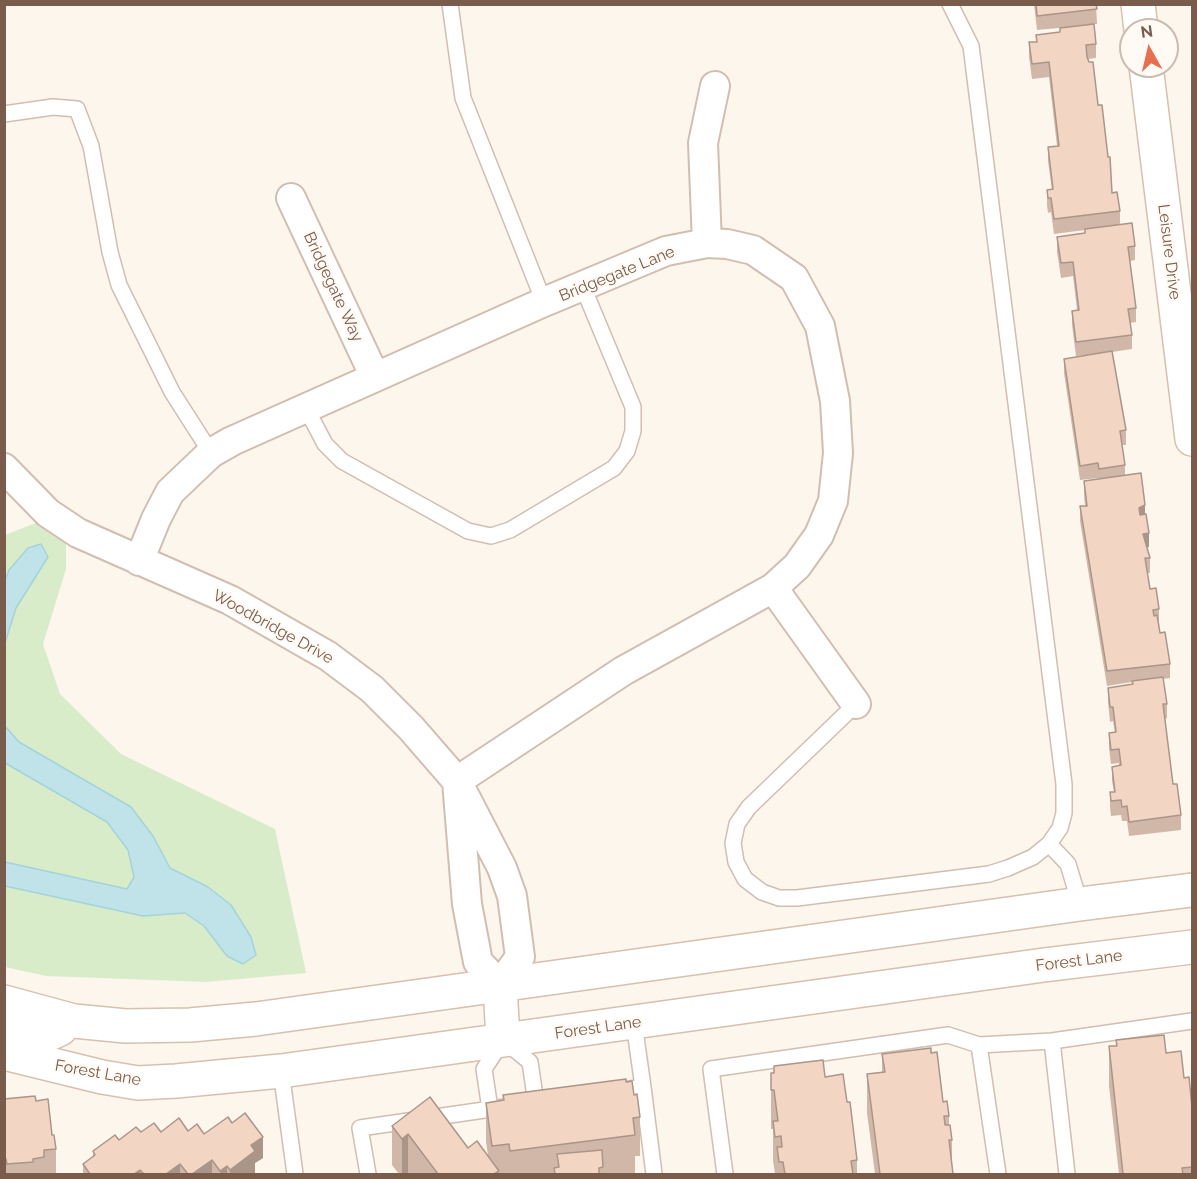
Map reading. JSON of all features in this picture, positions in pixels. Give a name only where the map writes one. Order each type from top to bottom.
[{"type":"main road","name":"Leisure Drive","points":[[1147,78],[1192,439]]},
{"type":"main road","points":[[4,1002],[75,1021],[126,1026],[190,1025],[268,1017],[1192,890]]},
{"type":"main road","name":"Forest Lane","points":[[4,1053],[102,1077],[138,1083],[176,1082],[281,1071],[1044,965],[1192,947]]},
{"type":"main road","points":[[500,985],[503,1040]]},
{"type":"main road","points":[[4,1026],[45,1036],[75,1021]]},
{"type":"street","points":[[707,243],[703,143],[715,86]]},
{"type":"street","name":"Bridgegate Way","points":[[291,198],[375,376]]},
{"type":"street","name":"Bridgegate Lane","points":[[139,561],[170,492],[211,453],[232,441],[375,376],[544,302],[666,251],[707,243],[727,244],[753,250],[794,278],[820,326],[835,401],[838,453],[833,501],[819,536],[797,566],[773,588],[623,671],[457,781]]},
{"type":"street","name":"Woodbridge Drive","points":[[4,468],[48,513],[78,533],[230,600],[328,656],[380,697],[411,728],[457,781],[498,860],[512,896],[520,957],[500,985]]},
{"type":"street","points":[[773,588],[856,704]]},
{"type":"street","points":[[457,781],[467,903],[478,962],[500,985]]},
{"type":"lane","points":[[450,4],[463,98],[544,302]]},
{"type":"lane","points":[[856,704],[749,807],[737,824],[733,843],[736,862],[745,879],[762,892],[778,898],[797,898],[989,874],[1033,857],[1049,844],[1060,828],[1064,813],[1064,784],[971,46],[950,4]]},
{"type":"lane","points":[[4,114],[52,107],[77,109],[91,146],[110,252],[119,285],[172,392],[211,453]]},
{"type":"lane","points":[[306,408],[325,444],[342,461],[468,531],[491,536],[510,530],[614,468],[627,451],[633,431],[633,407],[584,287]]},
{"type":"lane","points":[[1049,844],[1068,864],[1080,904]]},
{"type":"lane","points":[[725,1174],[711,1069],[948,1035],[979,1045],[1052,1041],[1192,1021]]},
{"type":"lane","points":[[634,1023],[654,1174]]},
{"type":"lane","points":[[368,1174],[360,1128],[542,1102],[530,1062],[503,1040],[484,1069],[490,1109]]},
{"type":"lane","points":[[1052,1041],[1067,1174]]},
{"type":"lane","points":[[979,1045],[998,1174]]},
{"type":"lane","points":[[281,1071],[295,1174]]},
{"type":"lane","points":[[601,1094],[643,1087]]},
{"type":"green space","points":[[36,523],[66,543],[66,569],[43,644],[60,694],[121,754],[275,829],[306,973],[206,982],[46,976],[5,967],[5,535]]},
{"type":"water","points":[[41,544],[48,557],[16,608],[5,643],[5,581],[9,570],[28,548]]},
{"type":"water","points":[[4,725],[19,742],[131,807],[153,836],[170,868],[208,887],[231,905],[251,937],[256,955],[243,964],[227,956],[204,926],[185,913],[143,916],[5,886],[5,862],[127,889],[134,877],[128,850],[107,822],[5,763]]},
{"type":"building","points":[[1036,4],[1096,4],[1097,9],[1037,16]]},
{"type":"building","points":[[1094,24],[1096,44],[1086,45],[1087,57],[1089,62],[1093,62],[1098,105],[1102,105],[1108,157],[1110,157],[1112,193],[1117,192],[1120,211],[1054,219],[1051,198],[1048,198],[1047,190],[1053,189],[1048,147],[1059,146],[1049,62],[1032,64],[1029,42],[1037,42],[1036,35],[1060,32],[1060,28]]},
{"type":"building","points":[[1132,223],[1135,246],[1128,247],[1136,308],[1128,309],[1132,335],[1076,342],[1072,311],[1079,310],[1073,262],[1061,263],[1057,237],[1085,233],[1085,229]]},
{"type":"building","points":[[1112,351],[1126,430],[1120,431],[1125,465],[1099,469],[1098,463],[1080,466],[1064,359]]},
{"type":"building","points":[[1141,473],[1145,505],[1139,508],[1140,515],[1146,514],[1149,533],[1143,534],[1150,558],[1145,558],[1150,589],[1156,588],[1159,609],[1153,610],[1154,616],[1157,615],[1160,633],[1165,632],[1170,664],[1107,671],[1080,506],[1087,506],[1084,481]]},
{"type":"building","points":[[1163,677],[1167,704],[1163,704],[1173,784],[1177,784],[1181,815],[1129,822],[1127,806],[1122,807],[1121,800],[1111,801],[1110,792],[1115,792],[1112,767],[1121,765],[1119,749],[1111,750],[1109,733],[1116,732],[1108,688],[1133,684],[1132,681]]},
{"type":"building","points":[[1164,1035],[1166,1053],[1181,1051],[1184,1078],[1189,1077],[1192,1107],[1192,1167],[1182,1168],[1183,1174],[1123,1174],[1109,1046],[1117,1046],[1116,1040]]},
{"type":"building","points":[[931,1048],[931,1053],[937,1052],[943,1102],[947,1101],[949,1116],[944,1116],[945,1125],[950,1125],[952,1140],[949,1140],[953,1174],[880,1174],[867,1074],[885,1072],[882,1054]]},
{"type":"building","points":[[823,1060],[825,1077],[843,1074],[847,1102],[850,1102],[857,1160],[851,1161],[853,1174],[785,1174],[783,1162],[779,1162],[777,1147],[782,1147],[781,1136],[775,1137],[773,1121],[778,1121],[774,1090],[771,1090],[771,1073],[774,1073],[774,1066]]},
{"type":"building","points":[[626,1079],[626,1082],[632,1081],[634,1095],[637,1094],[640,1117],[633,1118],[635,1135],[510,1151],[509,1144],[492,1146],[486,1103],[504,1100],[503,1095]]},
{"type":"building","points":[[35,1096],[36,1101],[48,1099],[56,1149],[44,1150],[44,1157],[33,1159],[33,1162],[7,1164],[6,1159],[4,1160],[4,1099]]},
{"type":"building","points":[[430,1097],[468,1148],[477,1141],[499,1171],[494,1174],[438,1174],[408,1134],[402,1139],[392,1126]]},
{"type":"building","points":[[245,1113],[263,1137],[251,1145],[255,1151],[230,1170],[227,1166],[220,1171],[212,1160],[192,1174],[188,1174],[180,1164],[166,1174],[144,1174],[140,1170],[134,1174],[90,1174],[83,1164],[95,1155],[93,1151],[115,1135],[119,1140],[136,1127],[141,1132],[154,1123],[161,1132],[179,1118],[188,1131],[197,1124],[204,1134],[228,1117],[232,1123]]},
{"type":"building","points":[[602,1150],[603,1167],[599,1168],[599,1174],[555,1174],[554,1168],[559,1167],[557,1154]]}]
